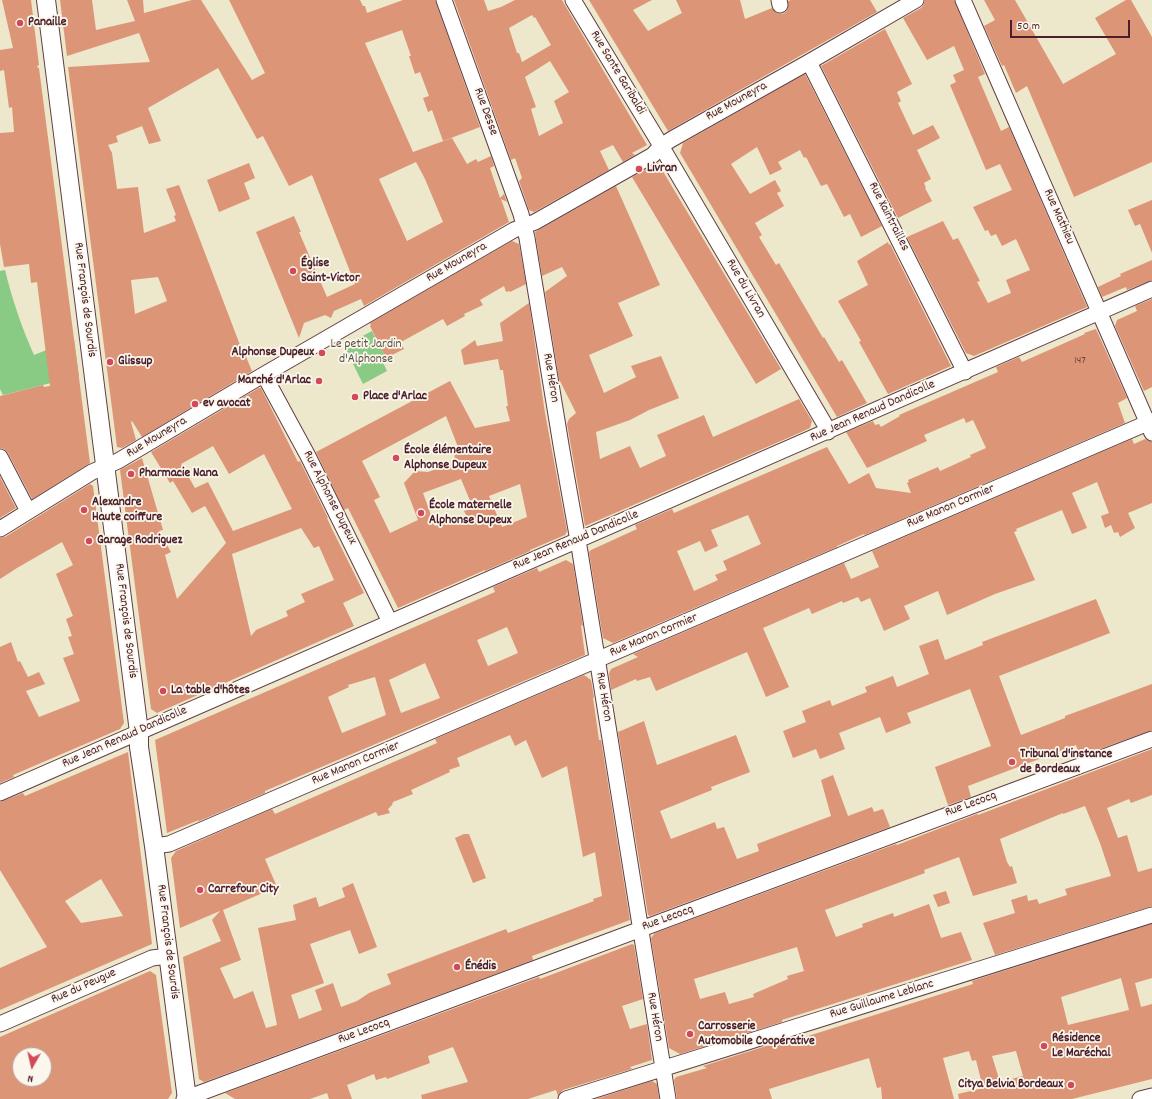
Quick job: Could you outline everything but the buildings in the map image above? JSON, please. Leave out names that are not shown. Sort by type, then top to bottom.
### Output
[{"type":"street","name":"Rue François de Sourdis","points":[[46,0],[139,732],[139,747],[154,846],[186,1099]]},
{"type":"street","name":"Rue Desse","points":[[444,0],[524,225]]},
{"type":"street","name":"Rue Sante Garibaldi","points":[[573,0],[661,146]]},
{"type":"street","name":"Rue Mouneyra","points":[[0,529],[92,472],[118,461],[264,374],[514,230],[535,222],[653,155],[661,146],[672,138],[810,62],[916,0]]},
{"type":"street","name":"Rue Mathieu","points":[[963,0],[1150,426]]},
{"type":"street","name":"Rue Xaintrailles","points":[[810,62],[965,372]]},
{"type":"street","name":"Rue du Livran","points":[[661,146],[828,432]]},
{"type":"street","name":"Rue Héron","points":[[524,225],[578,541],[668,1099]]},
{"type":"street","name":"Rue Jean Renaud Dandicolle","points":[[0,792],[828,432],[1152,289]]},
{"type":"street","name":"Rue Alphonse Dupeux","points":[[264,374],[308,456],[390,622]]},
{"type":"street","name":"Rue Manon Cormier","points":[[154,846],[169,844],[597,660],[1150,426]]},
{"type":"street","points":[[0,457],[28,511]]},
{"type":"street","name":"Rue Lecocq","points":[[186,1099],[1152,739]]},
{"type":"street","name":"Rue Guillaume Leblanc","points":[[566,1099],[1152,915]]},
{"type":"street","name":"Rue du Peugue","points":[[0,1024],[152,958],[168,956]]},
{"type":"street","points":[[1140,1099],[1152,1096]]},
{"type":"green space","points":[[5,270],[25,334],[34,355],[74,339],[79,376],[3,395],[0,389],[0,271]]},
{"type":"green space","name":"Le petit Jardin d'Alphonse","points":[[372,331],[385,356],[381,358],[387,371],[363,384],[344,346]]},
{"type":"place","name":"Panaille","points":[[20,23]]},
{"type":"place","name":"Livran","points":[[639,169]]},
{"type":"place","name":"Église Saint-Victor","points":[[293,271]]},
{"type":"place","name":"Alphonse Dupeux","points":[[322,353]]},
{"type":"place","name":"Glissup","points":[[110,362]]},
{"type":"place","name":"Marché d'Arlac","points":[[319,381]]},
{"type":"place","name":"Place d'Arlac","points":[[355,397]]},
{"type":"place","name":"ev avocat","points":[[195,404]]},
{"type":"place","name":"École élémentaire Alphonse Dupeux","points":[[396,458]]},
{"type":"place","name":"Pharmacie Nana","points":[[131,474]]},
{"type":"place","name":"Alexandre Haute coiffure","points":[[84,510]]},
{"type":"place","name":"École maternelle Alphonse Dupeux","points":[[421,513]]},
{"type":"place","name":"Garage Rodriguez","points":[[89,541]]},
{"type":"place","name":"La table d'hôtes","points":[[163,691]]},
{"type":"place","name":"Tribunal d'instance de Bordeaux","points":[[1012,762]]},
{"type":"place","name":"Carrefour City","points":[[200,890]]},
{"type":"place","name":"Énédis","points":[[457,967]]},
{"type":"place","name":"Carrosserie Automobile Coopérative","points":[[690,1034]]},
{"type":"place","name":"Résidence Le Maréchal","points":[[1044,1046]]},
{"type":"place","name":"Citya Belvia Bordeaux","points":[[1071,1085]]}]
